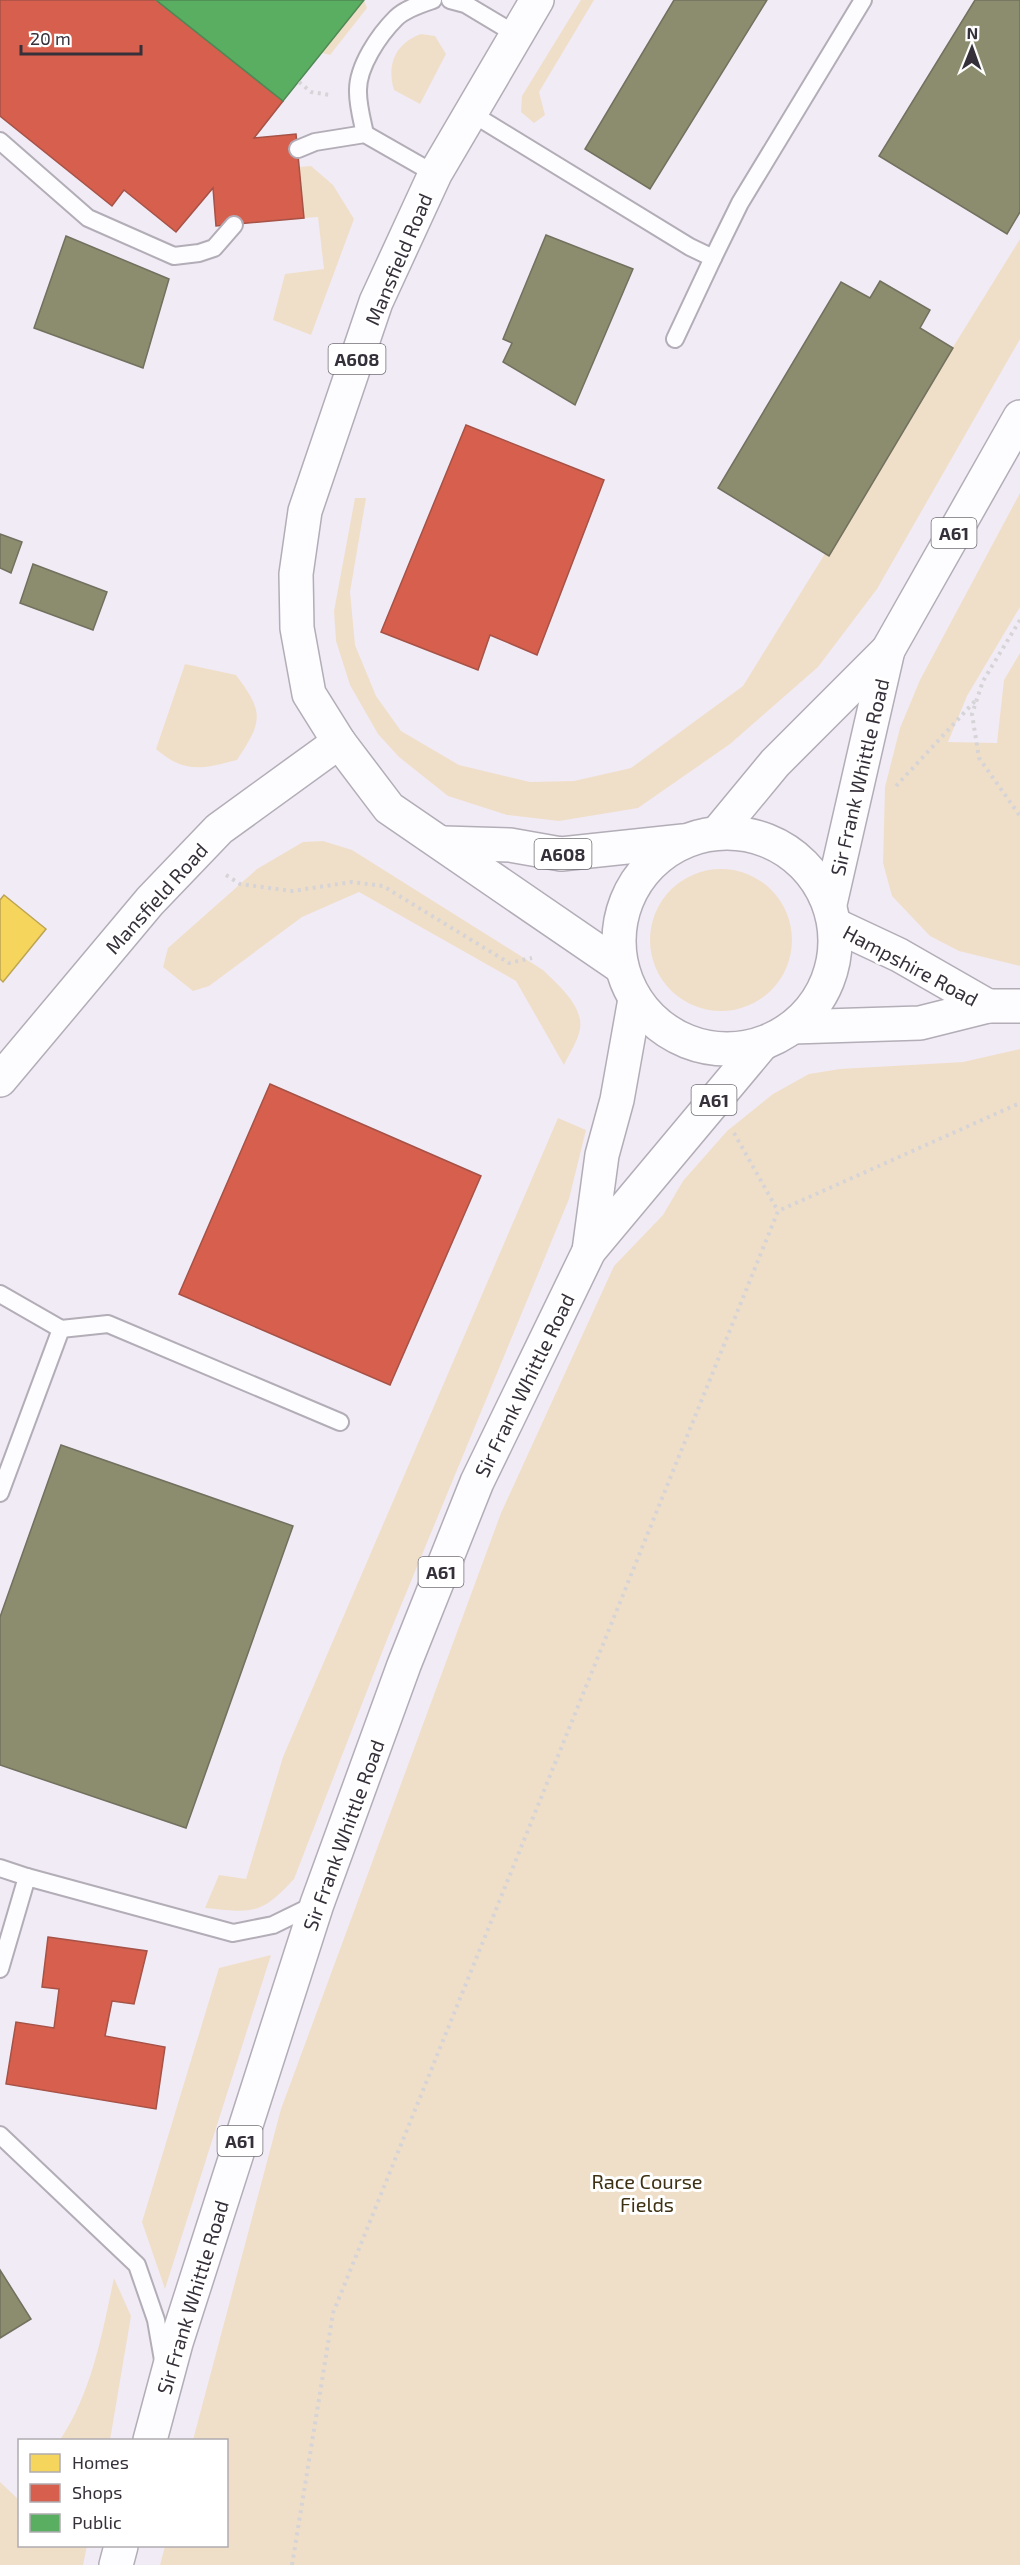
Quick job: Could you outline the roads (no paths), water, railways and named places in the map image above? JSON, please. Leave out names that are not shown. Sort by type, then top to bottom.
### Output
[{"type":"main road","name":"Mansfield Road","points":[[537,0],[435,174],[376,302],[305,510],[296,574],[297,628],[309,694],[339,742],[390,808],[621,967]]},
{"type":"main road","name":"Sir Frank Whittle Road","points":[[718,832],[775,763],[888,650],[1020,417]]},
{"type":"main road","name":"Sir Frank Whittle Road","points":[[793,1027],[814,1007],[828,982],[835,954],[832,914],[888,650]]},
{"type":"main road","name":"Mansfield Road","points":[[0,1080],[150,901],[219,829],[339,742]]},
{"type":"main road","points":[[793,1027],[762,1044],[726,1050],[691,1043],[659,1026],[635,999],[621,967],[618,937],[623,907],[636,880],[650,865],[682,841],[718,832],[753,835],[786,849],[812,873],[832,914]]},
{"type":"main road","name":"A608","points":[[444,843],[510,844],[561,854],[682,841]]},
{"type":"main road","name":"Hampshire Road","points":[[832,914],[988,1006]]},
{"type":"main road","name":"Sir Frank Whittle Road","points":[[589,1251],[602,1155],[616,1100],[635,999]]},
{"type":"main road","name":"Hampshire Road","points":[[793,1027],[920,1023],[988,1006],[1020,1006]]},
{"type":"main road","name":"Sir Frank Whittle Road","points":[[150,2439],[213,2224],[317,1904],[404,1665],[477,1482],[589,1251],[762,1044]]},
{"type":"main road","points":[[116,2565],[121,2547]]},
{"type":"lane","points":[[450,0],[465,4],[517,35]]},
{"type":"lane","points":[[675,339],[740,203],[863,0]]},
{"type":"lane","points":[[365,134],[357,91],[363,67],[379,38],[397,17],[423,1]]},
{"type":"lane","points":[[471,112],[690,247],[713,258]]},
{"type":"lane","points":[[298,149],[315,142],[365,134],[435,174]]},
{"type":"lane","points":[[0,141],[88,218],[174,256],[199,253],[214,248],[234,225]]},
{"type":"lane","points":[[0,1294],[61,1329],[108,1324],[340,1422]]},
{"type":"lane","points":[[0,1492],[61,1329]]},
{"type":"lane","points":[[0,1868],[233,1933],[273,1925],[317,1904]]},
{"type":"lane","points":[[0,1969],[27,1877]]},
{"type":"lane","points":[[0,2135],[137,2265],[156,2320],[167,2379]]},
{"type":"park label","name":"Race Course Fields","points":[[647,2192]]}]
